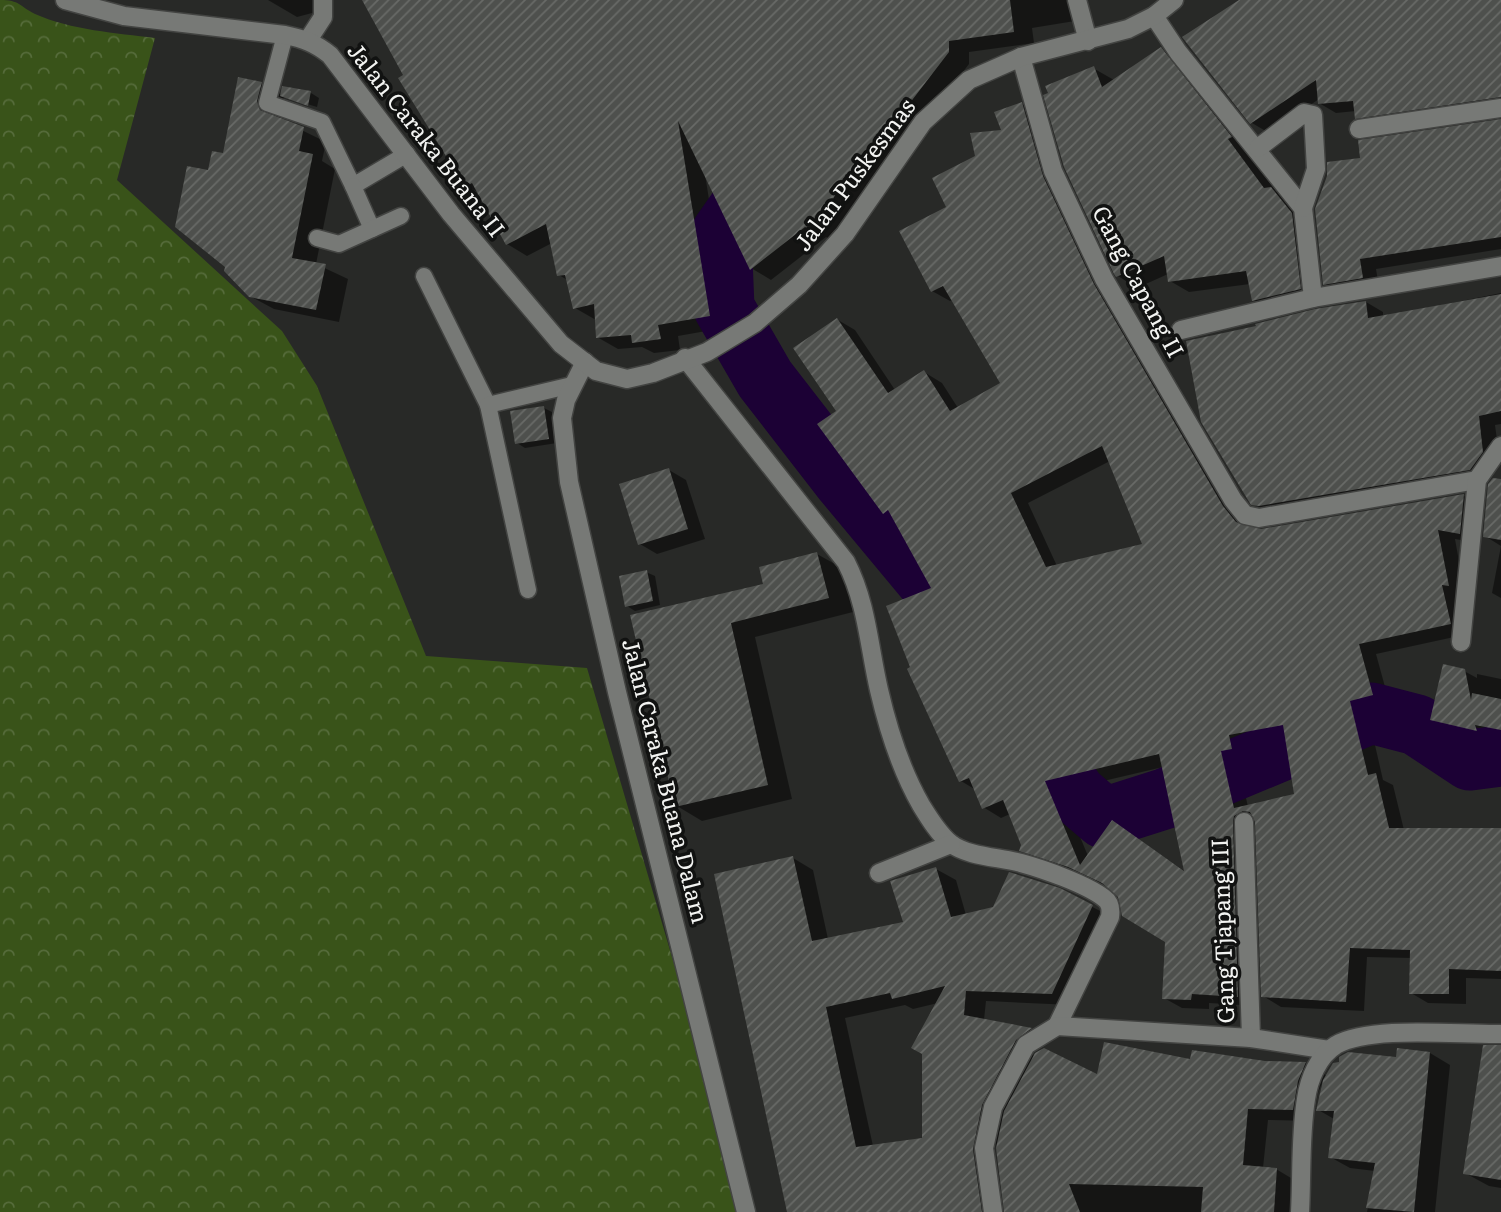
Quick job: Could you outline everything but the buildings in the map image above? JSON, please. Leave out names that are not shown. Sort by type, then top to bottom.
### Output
[{"type":"street","name":"Jalan Caraka Buana II","points":[[65,0],[124,16],[285,35],[308,40],[330,55],[450,214],[561,344],[585,362]]},
{"type":"street","points":[[1077,0],[1088,41]]},
{"type":"street","name":"Jalan Puskesmas","points":[[585,362],[596,371],[627,379],[653,373],[685,358],[707,352],[755,323],[807,278],[831,252],[905,147],[939,104],[970,80],[1021,57],[1088,41],[1154,16],[1174,0]]},
{"type":"street","points":[[308,40],[323,17],[327,2]]},
{"type":"street","points":[[1154,16],[1178,52],[1258,148],[1303,208]]},
{"type":"street","name":"Gang Capang II","points":[[1021,57],[1053,171],[1104,279],[1233,500],[1245,515],[1258,518],[1477,480]]},
{"type":"street","points":[[1359,129],[1501,108]]},
{"type":"street","points":[[1258,148],[1304,113],[1313,115],[1316,169],[1303,208],[1313,298]]},
{"type":"street","points":[[1181,330],[1313,298],[1501,266]]},
{"type":"street","points":[[685,358],[846,562],[858,585],[879,693],[902,763],[923,808],[951,844]]},
{"type":"street","name":"Jalan Caraka Buana Dalam","points":[[585,362],[572,385],[562,418],[569,482],[617,692],[746,1212]]},
{"type":"street","points":[[1461,642],[1477,480],[1501,446]]},
{"type":"street","name":"Gang Tjapang III","points":[[1244,822],[1251,1038]]},
{"type":"street","points":[[879,873],[951,844],[1023,863],[1105,899],[1111,907],[1110,917],[1057,1026],[1026,1045],[993,1107],[984,1136],[986,1172],[993,1212]]},
{"type":"street","points":[[1057,1026],[1251,1038],[1329,1050]]},
{"type":"street","points":[[1300,1212],[1306,1099],[1317,1064],[1329,1050],[1350,1040],[1393,1033],[1501,1034]]},
{"type":"lane","points":[[285,35],[267,103],[322,122],[372,229]]},
{"type":"lane","points":[[353,186],[407,154]]},
{"type":"lane","points":[[317,238],[339,244],[401,216]]},
{"type":"lane","points":[[424,276],[488,405],[528,590]]},
{"type":"lane","points":[[488,405],[572,385]]},
{"type":"green space","points":[[0,0],[16,2],[35,14],[63,24],[155,38],[117,180],[282,331],[317,386],[426,656],[587,668],[747,1212],[0,1212]]},
{"type":"waterway","points":[[786,165],[742,204],[721,234],[724,308],[765,379],[844,481],[933,588],[1076,794],[1104,818],[1167,798],[1371,713],[1417,725],[1470,760],[1501,756]]}]
